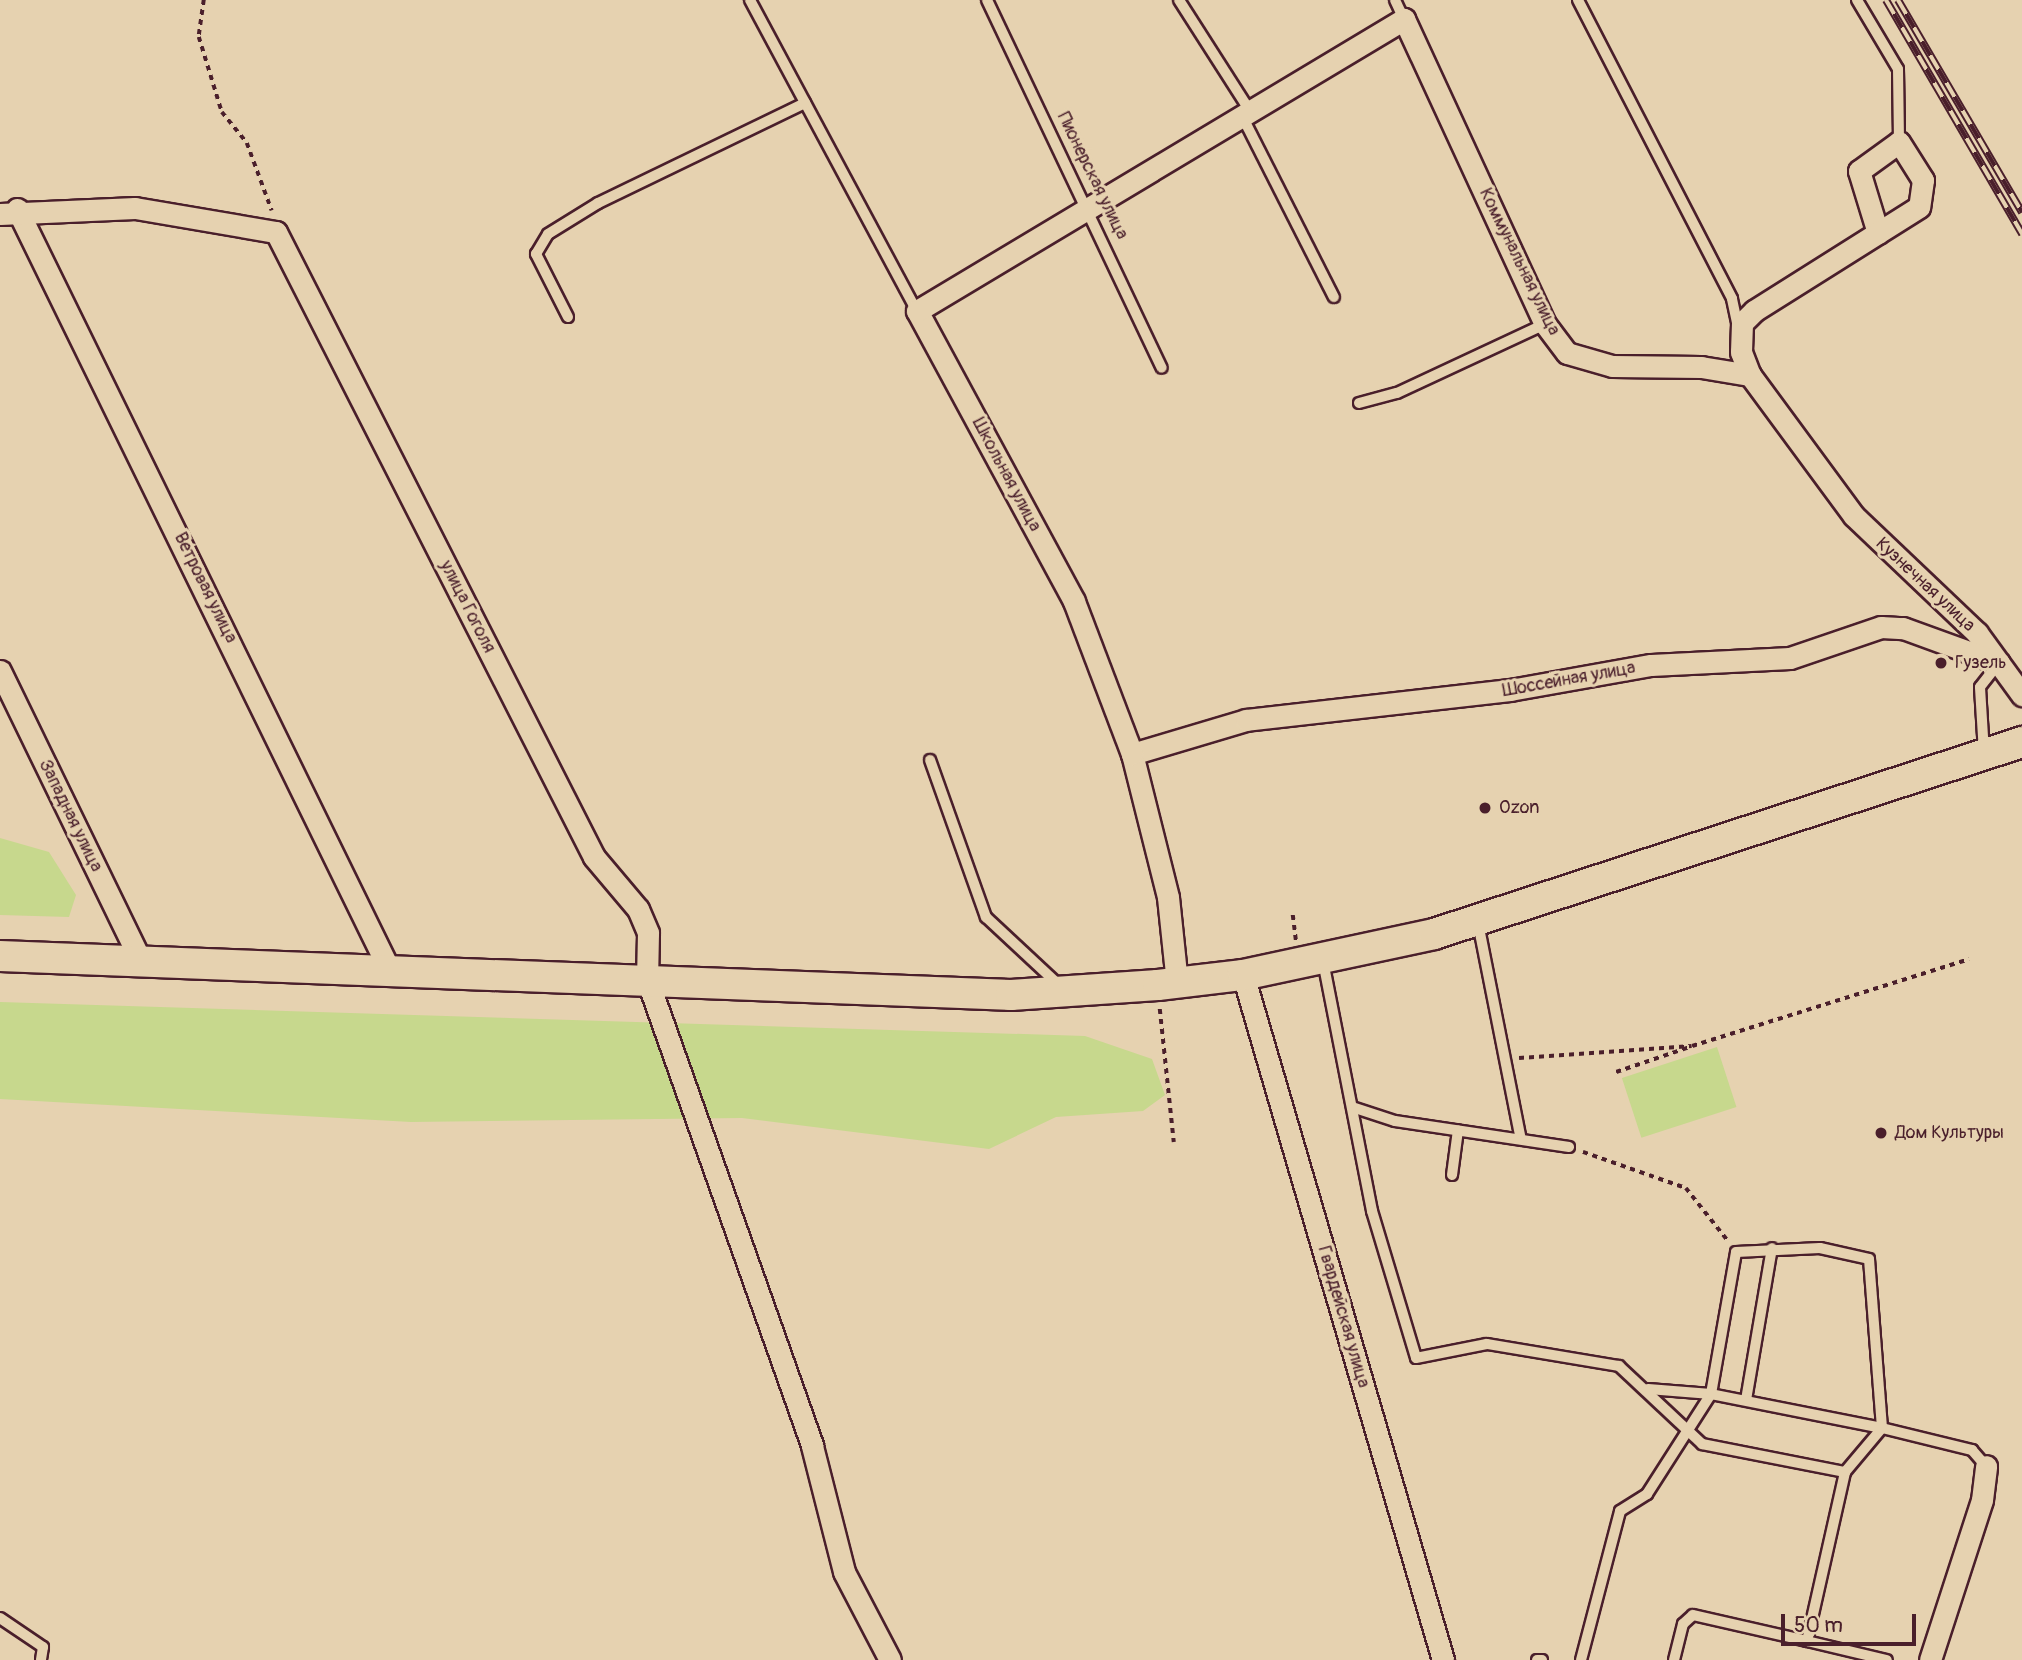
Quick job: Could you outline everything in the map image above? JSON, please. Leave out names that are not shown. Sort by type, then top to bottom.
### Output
[{"type":"main road","points":[[0,956],[1068,994],[1168,984],[1243,975],[1323,960],[1478,920],[2022,742]]},
{"type":"street","points":[[917,310],[1246,114],[1399,9]]},
{"type":"street","name":"Коммунальная улица","points":[[1399,9],[1545,324],[1579,361],[1750,375]]},
{"type":"street","points":[[1750,375],[1740,334],[1754,312],[1878,233],[1923,200],[1923,180],[1899,142],[1859,171],[1878,233]]},
{"type":"street","points":[[9,212],[135,208],[276,232]]},
{"type":"street","name":"Ветровая улица","points":[[9,212],[388,970]]},
{"type":"street","name":"улица Гоголя","points":[[276,232],[594,858],[638,909],[648,933],[647,979]]},
{"type":"street","name":"Школьная улица","points":[[917,310],[1074,601],[1132,754],[1168,897],[1168,984]]},
{"type":"street","name":"Кузнечная улица","points":[[1750,375],[1854,516],[1977,633],[2022,695]]},
{"type":"street","name":"Шоссейная улица","points":[[1132,754],[1246,720],[1510,690],[1651,665],[1790,658],[1881,627],[1903,628],[1999,663]]},
{"type":"street","name":"Западная улица","points":[[0,671],[141,961]]},
{"type":"street","name":"Гвардейская улица","points":[[1243,975],[1443,1660]]},
{"type":"street","points":[[647,979],[811,1446],[844,1572],[890,1660]]},
{"type":"street","points":[[1930,1660],[1982,1500],[1986,1466]]},
{"type":"lane","name":"Школьная улица","points":[[750,0],[917,310]]},
{"type":"lane","name":"Пионерская улица","points":[[988,0],[1162,368]]},
{"type":"lane","points":[[1179,0],[1246,114],[1334,297]]},
{"type":"lane","points":[[1578,0],[1732,299],[1740,334]]},
{"type":"lane","points":[[1857,0],[1898,69],[1899,142]]},
{"type":"lane","points":[[568,317],[536,254],[548,234],[598,203],[805,103]]},
{"type":"lane","points":[[1359,403],[1397,393],[1545,324]]},
{"type":"lane","points":[[1984,755],[1980,687],[1999,663]]},
{"type":"lane","points":[[930,761],[986,917],[1068,994]]},
{"type":"lane","points":[[1478,920],[1520,1136]]},
{"type":"lane","points":[[1323,960],[1372,1211],[1416,1358],[1486,1344],[1619,1366],[1648,1389],[1702,1444],[1845,1472]]},
{"type":"lane","points":[[1352,1107],[1458,1129],[1520,1136],[1569,1147]]},
{"type":"lane","points":[[1452,1175],[1458,1129]]},
{"type":"lane","points":[[1746,1400],[1772,1248]]},
{"type":"lane","points":[[1581,1660],[1619,1511],[1647,1494],[1684,1428],[1711,1394],[1736,1251],[1820,1248],[1869,1259],[1882,1429],[1845,1472],[1807,1641]]},
{"type":"lane","points":[[1648,1389],[1711,1394],[1882,1429],[1972,1450],[1986,1466]]},
{"type":"lane","points":[[1674,1660],[1683,1623],[1693,1615],[1887,1660]]},
{"type":"lane","points":[[0,1618],[43,1647],[41,1660]]},
{"type":"lane","points":[[1537,1660],[1542,1660]]},
{"type":"path","points":[[204,0],[199,37],[206,62],[222,112],[265,180],[276,232]]},
{"type":"path","points":[[1616,1072],[1969,959]]},
{"type":"path","points":[[1168,984],[1174,1142]]},
{"type":"path","points":[[1507,1059],[1692,1046]]},
{"type":"path","points":[[1569,1147],[1686,1188],[1736,1251]]},
{"type":"green space","points":[[0,838],[49,852],[76,895],[69,917],[0,915]]},
{"type":"green space","points":[[0,1002],[1085,1036],[1152,1059],[1165,1095],[1143,1111],[1056,1117],[989,1149],[742,1118],[411,1122],[0,1099]]},
{"type":"green space","points":[[1717,1047],[1736,1107],[1641,1138],[1622,1078]]},
{"type":"railway","points":[[1886,0],[2022,234]]},
{"type":"railway","points":[[1898,0],[2022,212]]},
{"type":"place","name":"Гузель","points":[[1941,663]]},
{"type":"place","name":"Ozon","points":[[1485,808]]},
{"type":"place","name":"Дом Культуры","points":[[1881,1133]]}]
